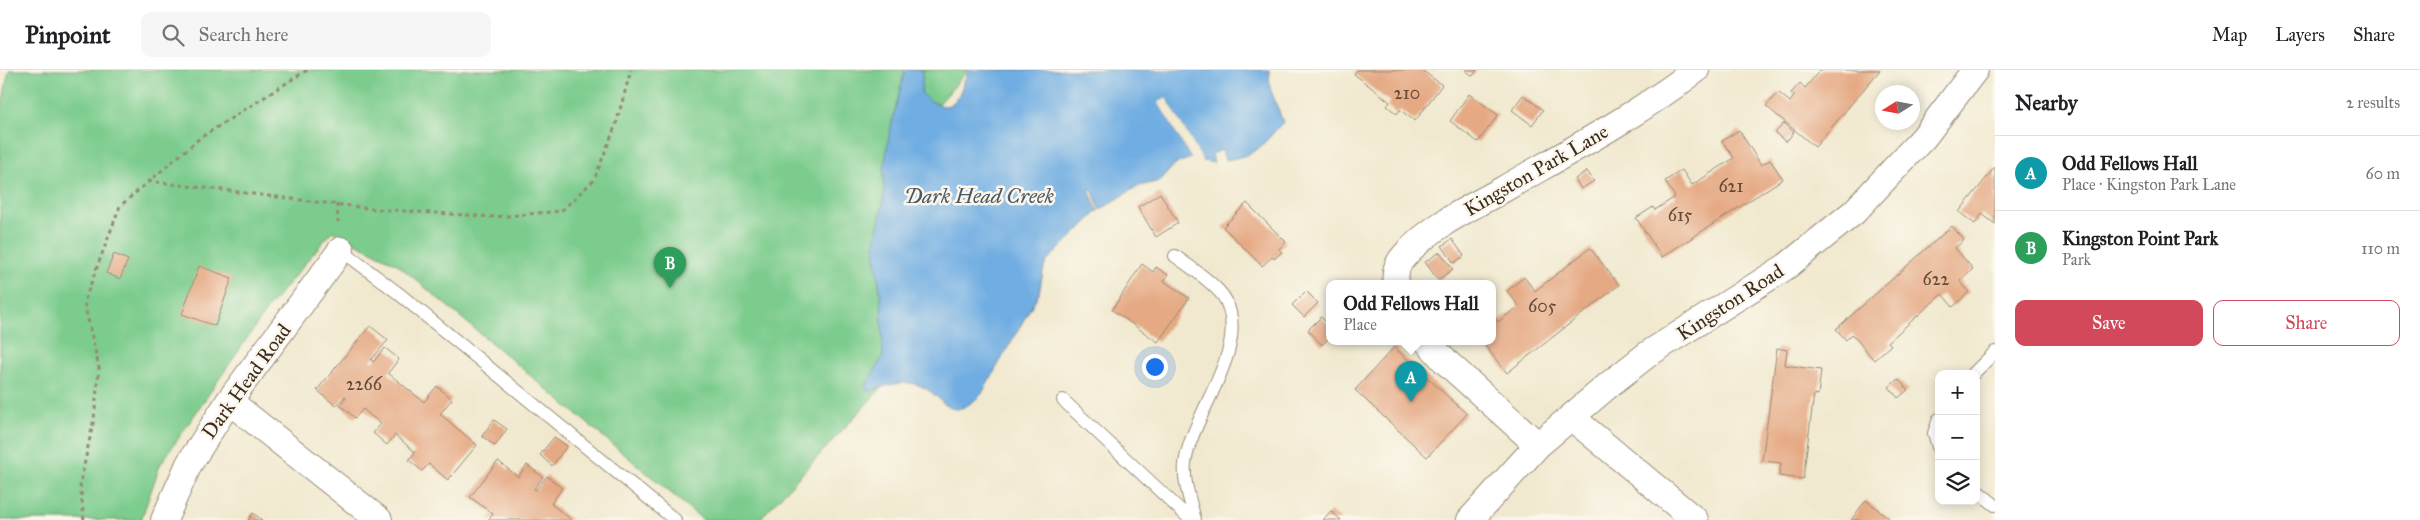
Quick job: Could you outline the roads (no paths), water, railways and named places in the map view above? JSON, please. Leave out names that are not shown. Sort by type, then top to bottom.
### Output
[{"type":"street","name":"Kingston Park Lane","points":[[1396,280],[1396,267],[1404,256],[1452,218],[1619,123],[1668,92],[1696,70]]},
{"type":"street","name":"Kingston Road","points":[[1470,520],[1538,445],[1648,354],[1787,266],[1854,212],[1924,137],[1975,70]]},
{"type":"street","name":"Dark Head Road","points":[[164,520],[189,464],[229,401],[341,250]]},
{"type":"street","points":[[1431,345],[1444,360],[1538,445]]},
{"type":"street","points":[[229,401],[379,520]]},
{"type":"street","points":[[1571,417],[1695,520]]},
{"type":"lane","points":[[341,250],[398,293],[675,520]]},
{"type":"lane","points":[[1175,256],[1226,300],[1230,315],[1231,335],[1226,357],[1189,443],[1185,466],[1193,520]]},
{"type":"lane","points":[[1977,370],[1995,352]]},
{"type":"lane","points":[[1063,400],[1193,520]]},
{"type":"lane","points":[[1980,493],[1995,505]]},
{"type":"water","name":"Dark Head Creek","points":[[905,70],[923,70],[921,92],[932,101],[946,106],[956,100],[969,70],[1269,70],[1270,88],[1283,122],[1264,143],[1252,152],[1225,160],[1222,150],[1212,154],[1214,163],[1203,161],[1166,97],[1158,102],[1191,158],[1175,164],[1160,181],[1136,187],[1100,210],[1092,189],[1089,190],[1098,211],[1048,260],[1044,267],[1039,293],[981,395],[969,404],[960,408],[952,408],[926,388],[915,384],[897,383],[869,392],[865,387],[883,356],[881,301],[875,241],[884,198],[884,170],[889,135]]},
{"type":"place","name":"Kingston Point Park","points":[[670,288]]},
{"type":"place","name":"Odd Fellows Hall","points":[[1411,402]]}]
